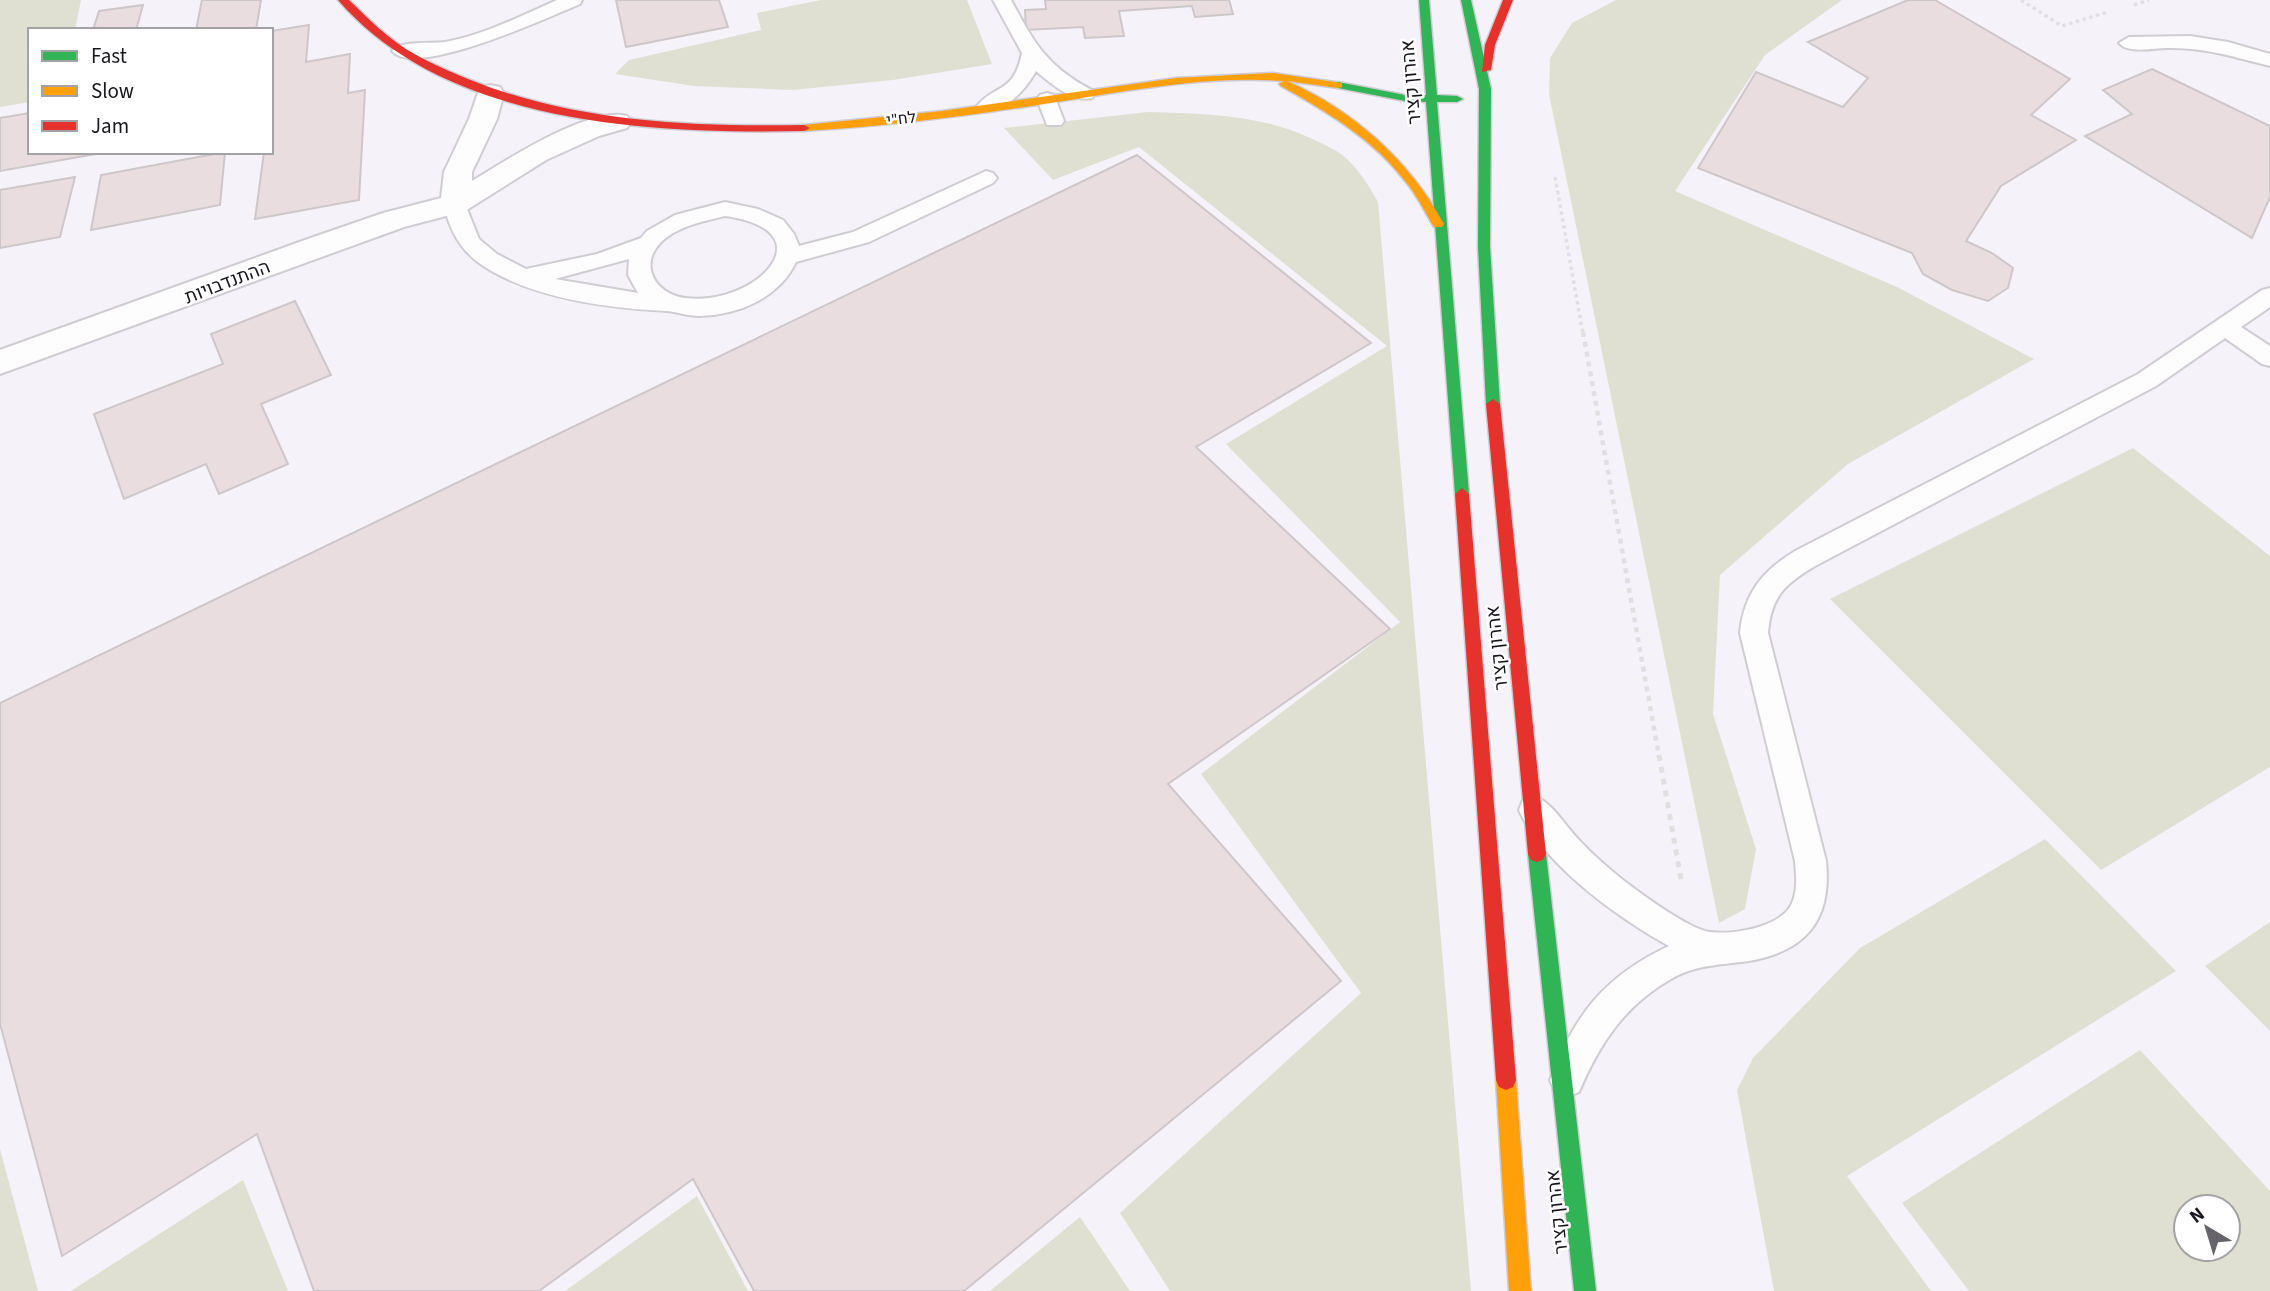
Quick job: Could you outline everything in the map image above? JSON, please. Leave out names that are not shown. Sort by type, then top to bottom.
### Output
[{"type":"street","name":"לח\"י","points":[[343,0],[366,25],[401,51],[490,93],[617,121],[707,131],[769,131],[873,122],[1197,78],[1293,76],[1384,94],[1433,100],[1460,99],[1485,89]]},
{"type":"street","name":"אהרון קציר","points":[[1424,0],[1497,953],[1520,1291]]},
{"type":"street","name":"אהרון קציר","points":[[1466,0],[1477,41],[1485,89],[1484,247],[1489,360],[1532,807],[1586,1291]]},
{"type":"street","points":[[1485,89],[1490,45],[1508,0]]},
{"type":"street","points":[[1266,75],[1348,122],[1393,158],[1421,189],[1432,208],[1444,247]]},
{"type":"street","points":[[455,204],[458,172],[483,119],[490,93]]},
{"type":"street","name":"ההתנדבויות","points":[[0,362],[316,247],[394,220],[455,204],[545,149],[617,121]]},
{"type":"lane","points":[[401,51],[436,50],[475,40],[573,0]]},
{"type":"lane","points":[[1002,0],[1031,53],[1050,75],[1085,94]]},
{"type":"lane","points":[[461,81],[457,74],[457,61],[475,40]]},
{"type":"lane","points":[[2129,43],[2190,42],[2228,48],[2270,60]]},
{"type":"lane","points":[[986,107],[1016,86],[1026,74],[1031,53]]},
{"type":"lane","points":[[1047,99],[1054,121]]},
{"type":"lane","points":[[787,257],[861,237],[986,178]]},
{"type":"lane","points":[[455,204],[460,224],[470,243],[491,262],[512,273],[590,293],[674,305],[697,308],[746,298],[780,272],[787,257],[786,241],[779,228],[765,217],[746,211],[724,209],[679,219],[660,230],[646,244],[638,258],[637,273],[643,286],[656,298],[674,305]]},
{"type":"lane","points":[[512,273],[555,272],[596,265],[646,244]]},
{"type":"lane","points":[[1564,1094],[1571,1068],[1590,1031],[1613,1003],[1632,987],[1667,964],[1708,948],[1754,944],[1774,938],[1793,926],[1805,913],[1813,895],[1814,873],[1754,633],[1754,612],[1764,592],[1776,577],[1798,562],[2147,380],[2270,296]]},
{"type":"lane","points":[[2225,327],[2270,358]]},
{"type":"lane","points":[[1532,807],[1561,843],[1618,896],[1660,925],[1708,948]]},
{"type":"path","points":[[2021,0],[2062,26],[2109,12]]},
{"type":"path","points":[[2130,6],[2150,0]]},
{"type":"path","points":[[1555,177],[1682,886]]},
{"type":"shaded area","points":[[0,0],[81,0],[75,28],[28,28],[28,102],[0,107]]},
{"type":"shaded area","points":[[821,0],[967,0],[992,64],[893,80],[793,90],[694,86],[615,74],[629,60],[761,30],[757,13]]},
{"type":"shaded area","points":[[1616,0],[1842,0],[1765,55],[1675,191],[1897,287],[2034,359],[1848,464],[1720,575],[1713,714],[1756,849],[1745,909],[1719,923],[1549,94],[1550,58],[1572,23]]},
{"type":"shaded area","points":[[1148,112],[1230,117],[1289,129],[1342,155],[1360,173],[1378,202],[1471,1291],[1170,1291],[1120,1213],[1361,993],[1201,774],[1400,622],[1226,444],[1387,346],[1139,147],[1053,180],[1004,128]]},
{"type":"shaded area","points":[[2133,448],[2270,556],[2270,767],[2101,870],[1830,599]]},
{"type":"shaded area","points":[[2045,839],[2176,971],[1847,1176],[1931,1291],[1774,1291],[1737,1090],[1753,1058],[1860,948]]},
{"type":"shaded area","points":[[2270,922],[2270,1031],[2205,966]]},
{"type":"shaded area","points":[[2140,1050],[2270,1191],[2270,1291],[1969,1291],[1902,1203]]},
{"type":"shaded area","points":[[0,1149],[38,1291],[0,1291]]},
{"type":"shaded area","points":[[243,1180],[288,1291],[71,1291]]},
{"type":"shaded area","points":[[697,1196],[748,1291],[565,1291]]},
{"type":"shaded area","points":[[1080,1217],[1130,1291],[990,1291]]},
{"type":"building","points":[[202,0],[261,0],[256,28],[196,28]]},
{"type":"building","points":[[616,0],[719,0],[728,27],[626,47]]},
{"type":"building","points":[[1045,0],[1229,0],[1233,14],[1195,17],[1192,6],[1119,11],[1124,36],[1085,38],[1083,27],[1026,30],[1025,10],[1046,9]]},
{"type":"building","points":[[1908,0],[1935,0],[2070,79],[2031,115],[2076,140],[2001,186],[1966,241],[1992,253],[2013,268],[2008,288],[1988,301],[1952,290],[1923,274],[1912,253],[1698,168],[1756,72],[1843,107],[1868,78],[1808,42]]},
{"type":"building","points":[[143,5],[137,28],[94,28],[99,11]]},
{"type":"building","points":[[309,25],[306,62],[350,54],[348,93],[365,90],[359,200],[255,219],[264,154],[273,154],[273,31]]},
{"type":"building","points":[[2152,69],[2270,126],[2270,197],[2252,238],[2085,136],[2132,114],[2103,90]]},
{"type":"building","points":[[28,113],[28,154],[96,154],[0,171],[0,118]]},
{"type":"building","points":[[225,154],[220,205],[91,230],[101,175]]},
{"type":"building","points":[[1137,155],[1371,343],[1196,447],[1390,629],[1168,784],[1341,981],[964,1291],[754,1291],[693,1179],[539,1291],[314,1291],[257,1134],[62,1256],[0,1024],[0,703]]},
{"type":"building","points":[[75,177],[60,237],[0,248],[0,190]]},
{"type":"building","points":[[295,301],[331,375],[261,404],[288,464],[219,494],[206,464],[124,499],[94,414],[223,364],[211,334]]},
{"type":"traffic: fast","points":[[1424,0],[1462,494]]},
{"type":"traffic: fast","points":[[1466,0],[1485,89],[1484,247],[1493,404]]},
{"type":"traffic: fast","points":[[1338,85],[1405,98],[1457,99]]},
{"type":"traffic: fast","points":[[1537,854],[1585,1291]]},
{"type":"traffic: slow","points":[[804,128],[942,115],[1208,78],[1273,77],[1338,85]]},
{"type":"traffic: slow","points":[[1285,84],[1332,111],[1374,141],[1409,178],[1425,199],[1438,224]]},
{"type":"traffic: slow","points":[[1506,1080],[1520,1291]]},
{"type":"traffic: jam","points":[[343,0],[385,40],[437,71],[494,94],[557,110],[621,121],[685,127],[804,128]]},
{"type":"traffic: jam","points":[[1486,70],[1490,45],[1508,0]]},
{"type":"traffic: jam","points":[[1493,404],[1537,854]]},
{"type":"traffic: jam","points":[[1462,494],[1506,1080]]}]
